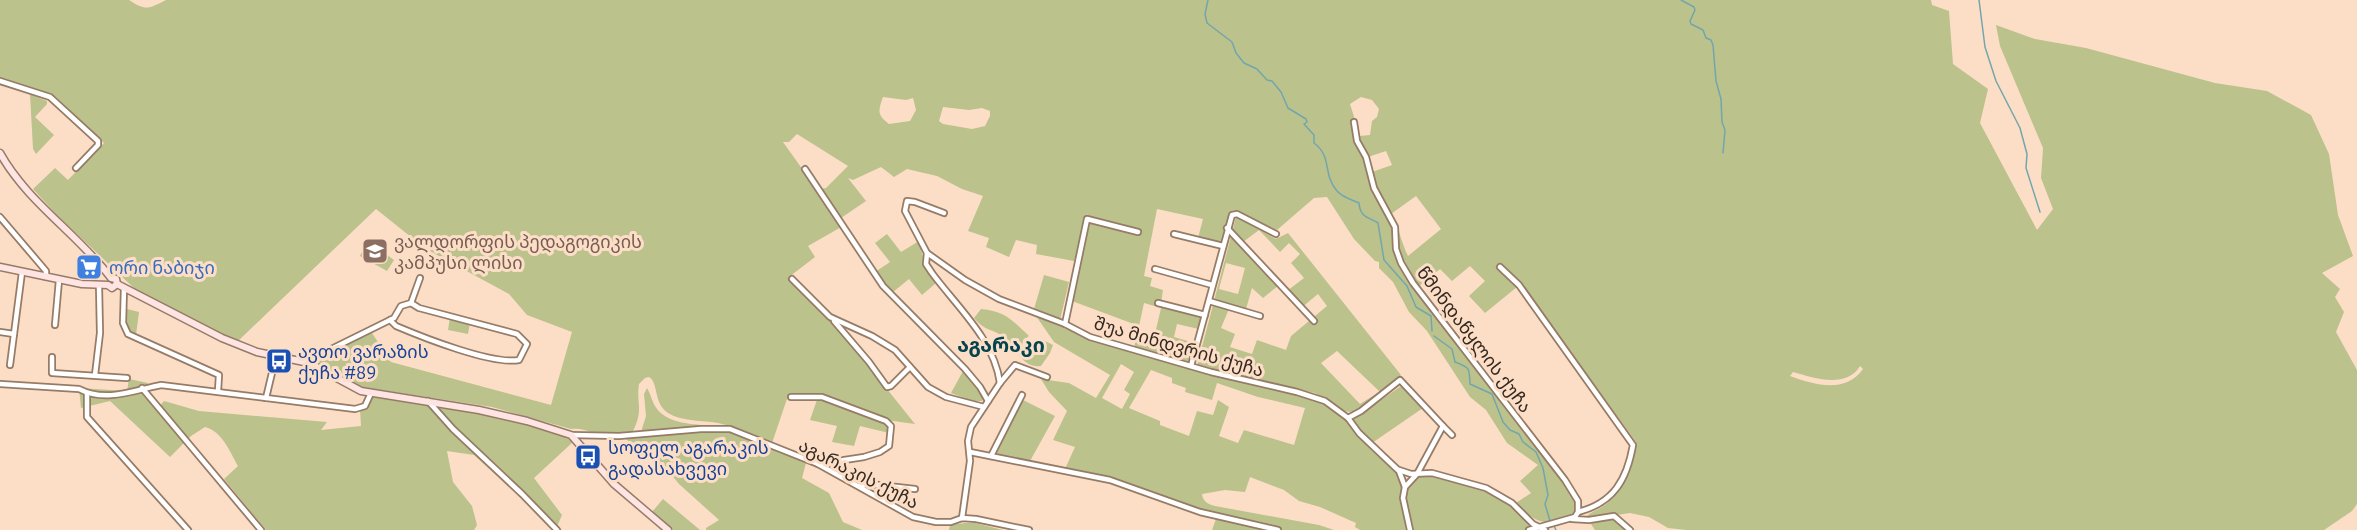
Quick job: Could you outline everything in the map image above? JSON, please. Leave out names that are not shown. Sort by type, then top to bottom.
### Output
[{"type":"street","points":[[0,81],[50,97],[98,141],[98,145],[75,168]]},
{"type":"street","name":"წმინდაწყლის ქუჩა","points":[[1354,122],[1357,141],[1366,157],[1374,188],[1395,227],[1396,249],[1401,263],[1413,284],[1565,480],[1578,501],[1578,512]]},
{"type":"street","points":[[0,153],[25,186],[111,278],[116,279],[117,284],[124,288],[222,338],[243,347],[321,367],[353,388],[512,417],[571,435],[614,484],[668,530]]},
{"type":"street","points":[[805,170],[884,286],[965,369],[980,387],[987,401]]},
{"type":"street","points":[[944,213],[907,201],[905,211],[927,253],[926,264],[980,334],[994,359],[1000,383]]},
{"type":"street","points":[[1191,366],[1227,228],[1234,213],[1276,234]]},
{"type":"street","points":[[0,218],[46,271],[46,277]]},
{"type":"street","points":[[1065,324],[1087,219],[1138,232]]},
{"type":"street","points":[[1227,228],[1314,321]]},
{"type":"street","points":[[1174,234],[1222,246]]},
{"type":"street","name":"შუა მინდვრის ქუჩა","points":[[927,253],[965,280],[999,299],[1065,324],[1090,337],[1123,348],[1325,401],[1348,418],[1359,433],[1397,469],[1405,487],[1403,498],[1410,530]]},
{"type":"street","points":[[0,267],[99,286],[108,285],[113,288],[117,284]]},
{"type":"street","points":[[1500,267],[1519,285],[1633,445],[1626,472],[1613,492],[1593,508],[1578,512],[1570,519]]},
{"type":"street","points":[[95,375],[100,333],[99,286],[105,280],[104,268]]},
{"type":"street","points":[[1155,269],[1212,285]]},
{"type":"street","points":[[10,365],[22,272]]},
{"type":"street","points":[[108,285],[111,278]]},
{"type":"street","points":[[411,303],[420,278]]},
{"type":"street","points":[[792,279],[830,317],[869,362],[887,387],[910,368]]},
{"type":"street","points":[[55,325],[59,280]]},
{"type":"street","points":[[124,288],[123,323],[128,334],[219,375],[218,391]]},
{"type":"street","points":[[1209,301],[1260,316]]},
{"type":"street","points":[[302,361],[394,318],[401,306],[411,303],[419,308],[503,329],[522,336],[527,344],[519,360],[501,359],[459,350],[402,328],[390,320]]},
{"type":"street","points":[[1158,303],[1205,315]]},
{"type":"street","points":[[830,317],[895,350],[928,387],[946,397],[984,407]]},
{"type":"street","points":[[0,332],[14,334]]},
{"type":"street","points":[[266,398],[276,356]]},
{"type":"street","points":[[52,357],[52,373],[127,378]]},
{"type":"street","points":[[962,518],[970,452],[969,433],[987,401],[1015,365],[1047,377]]},
{"type":"street","points":[[1348,418],[1361,411],[1400,380],[1452,435]]},
{"type":"street","points":[[0,384],[120,394],[161,385],[360,409],[365,406],[371,393]]},
{"type":"street","points":[[142,388],[261,530]]},
{"type":"street","points":[[87,393],[87,417],[188,530]]},
{"type":"street","points":[[991,456],[1022,395]]},
{"type":"street","points":[[791,397],[822,397],[886,421],[891,426],[889,446],[880,452],[818,464]]},
{"type":"street","points":[[428,402],[557,530]]},
{"type":"street","points":[[1405,487],[1417,474],[1443,426]]},
{"type":"street","name":"აგარაკის ქუჩა","points":[[571,435],[619,436],[722,428],[818,464],[913,517],[936,522],[951,522],[962,518],[976,519],[1029,530]]},
{"type":"street","points":[[970,452],[1110,480],[1200,512],[1278,530]]},
{"type":"street","points":[[1397,469],[1417,474],[1432,473],[1486,488],[1512,503],[1533,524],[1543,528]]},
{"type":"street","points":[[860,486],[865,484],[915,489]]},
{"type":"street","points":[[1529,530],[1570,519],[1589,520],[1614,516],[1629,530]]},
{"type":"green space","points":[[0,0],[129,0],[147,8],[166,0],[1931,0],[1932,5],[1949,11],[1953,64],[1988,89],[1980,123],[2037,230],[2053,209],[2041,178],[2043,148],[2000,46],[1996,25],[2035,39],[2086,48],[2215,83],[2267,91],[2311,115],[2329,154],[2338,215],[2353,256],[2322,273],[2340,289],[2335,297],[2344,312],[2336,332],[2357,370],[2357,504],[2352,511],[2324,530],[1686,530],[1668,528],[1649,517],[1630,513],[1585,518],[1605,505],[1618,492],[1633,460],[1636,442],[1518,280],[1514,283],[1517,287],[1485,313],[1469,296],[1485,281],[1470,266],[1452,281],[1440,269],[1418,287],[1412,286],[1574,496],[1579,514],[1551,522],[1539,521],[1516,503],[1531,493],[1520,481],[1538,465],[1507,443],[1486,410],[1470,397],[1427,331],[1409,312],[1393,282],[1379,268],[1379,262],[1375,261],[1354,239],[1327,197],[1314,198],[1277,230],[1233,210],[1224,245],[1198,238],[1203,219],[1157,209],[1144,276],[1152,278],[1150,286],[1163,290],[1161,303],[1207,315],[1203,330],[1177,324],[1174,337],[1198,344],[1192,364],[1134,348],[1138,330],[1155,334],[1161,308],[1144,303],[1139,326],[1072,301],[1088,213],[1074,261],[1036,254],[1037,245],[1016,240],[1009,257],[986,247],[989,238],[968,231],[983,196],[962,189],[937,176],[907,169],[894,177],[881,167],[853,180],[848,178],[866,201],[841,218],[821,189],[826,188],[848,166],[797,134],[789,142],[783,142],[843,226],[808,246],[815,257],[789,277],[830,318],[915,424],[886,420],[889,433],[860,426],[854,446],[832,442],[837,426],[810,420],[819,394],[789,393],[772,443],[725,425],[686,419],[668,413],[660,404],[654,384],[649,377],[639,384],[639,412],[633,431],[601,433],[571,429],[492,407],[361,387],[352,384],[329,368],[312,362],[312,360],[372,333],[391,362],[551,405],[572,332],[527,315],[509,294],[426,249],[376,209],[238,341],[209,329],[135,289],[33,189],[55,168],[68,180],[104,143],[56,97],[0,78]],"holes":[[[883,97],[906,100],[913,98],[916,110],[910,121],[889,124],[882,118],[880,109]],[[1361,97],[1372,100],[1379,109],[1377,117],[1372,121],[1370,135],[1360,136],[1350,104]],[[943,107],[969,110],[982,108],[990,111],[985,126],[972,129],[943,124],[939,121]],[[1386,151],[1392,165],[1372,172],[1368,157]],[[1416,196],[1441,229],[1408,256],[1391,214]],[[1860,366],[1863,369],[1856,377],[1839,385],[1819,384],[1790,376],[1793,372],[1829,380],[1847,377]]]},
{"type":"green space","points":[[30,94],[47,101],[35,117],[54,135],[36,154],[33,149]]},
{"type":"green space","points":[[1236,217],[1276,239],[1288,233],[1401,375],[1358,411],[1349,412],[1341,410],[1315,393],[1197,366]],"holes":[[[1259,230],[1280,252],[1289,243],[1300,254],[1291,263],[1304,278],[1287,291],[1301,308],[1318,294],[1327,306],[1291,336],[1286,350],[1257,340],[1252,354],[1230,347],[1235,334],[1221,328],[1231,304],[1246,309],[1252,288],[1263,298],[1279,285],[1239,245]],[[1226,263],[1245,268],[1238,294],[1219,289]],[[1337,351],[1379,392],[1360,404],[1321,363]]]},
{"type":"green space","points":[[887,234],[901,252],[919,241],[925,265],[936,283],[922,295],[909,279],[893,292],[875,272],[890,262],[875,243]]},
{"type":"green space","points":[[366,244],[370,247],[372,244],[394,260],[387,271],[360,256]]},
{"type":"green space","points":[[1044,275],[1069,282],[1060,320],[1034,309]]},
{"type":"green space","points":[[127,309],[139,312],[136,335],[127,329]]},
{"type":"green space","points":[[981,309],[1002,314],[1029,336],[1023,340],[1022,346],[1026,355],[1045,341],[1053,345],[1041,366],[1028,364],[1007,340],[978,322],[974,318]]},
{"type":"green space","points":[[1036,316],[1090,339],[1192,369],[1295,394],[1323,404],[1344,419],[1370,449],[1395,471],[1402,482],[1401,498],[1406,530],[1360,530],[1355,527],[1356,523],[1320,507],[1299,501],[1284,490],[1250,477],[1245,492],[1225,490],[1202,494],[1203,499],[1215,506],[1319,525],[1334,530],[1283,530],[1202,511],[1114,479],[1065,469],[1075,447],[1053,440],[1067,411],[1049,392],[1041,379],[1069,383],[1096,398],[1110,375],[1054,342]],"holes":[[[1121,364],[1134,372],[1124,390],[1130,394],[1122,409],[1102,398]],[[1151,370],[1172,378],[1172,383],[1186,388],[1185,392],[1212,400],[1217,383],[1258,397],[1305,408],[1294,445],[1244,430],[1238,443],[1219,436],[1229,407],[1218,400],[1213,415],[1197,411],[1189,436],[1160,425],[1160,421],[1129,408]]]},
{"type":"green space","points":[[450,318],[470,322],[468,334],[448,330]]},
{"type":"green space","points":[[963,371],[977,385],[984,398],[982,401],[972,401],[951,393]]},
{"type":"green space","points":[[129,379],[148,383],[145,395],[159,407],[164,401],[199,411],[327,422],[321,430],[361,426],[360,409],[371,393],[424,400],[549,427],[573,442],[534,478],[562,515],[556,529],[523,494],[516,493],[474,455],[447,451],[453,482],[472,506],[477,525],[474,530],[266,530],[224,479],[238,466],[225,443],[211,429],[205,427],[191,436],[170,457],[110,401],[81,408],[79,388],[127,391]]},
{"type":"green space","points":[[1401,386],[1423,408],[1372,443],[1354,423],[1354,419]]},
{"type":"green space","points":[[647,388],[655,407],[668,418],[711,426],[641,432],[646,416],[644,394]]},
{"type":"green space","points":[[1021,399],[1055,416],[1030,461],[997,454],[997,447]]},
{"type":"green space","points":[[729,431],[806,463],[802,478],[829,493],[843,522],[862,530],[706,530],[719,520],[679,484],[661,462],[644,457],[625,438]]},
{"type":"green space","points":[[1425,474],[1455,479],[1498,496],[1521,515],[1530,527],[1525,530],[1412,530],[1405,494],[1414,479]]},
{"type":"green space","points":[[663,499],[700,530],[673,530],[652,512]]},
{"type":"green space","points":[[1613,518],[1628,530],[1595,530],[1591,524],[1593,521]]},
{"type":"green space","points":[[1216,519],[1270,530],[1212,530]]},
{"type":"green space","points":[[975,523],[1003,530],[949,530],[950,525]]},
{"type":"waterway","points":[[1208,0],[1205,14],[1207,23],[1232,42],[1236,53],[1244,63],[1257,69],[1267,80],[1272,81],[1281,92],[1288,108],[1306,119],[1307,122],[1304,124],[1314,135],[1314,143],[1324,154],[1332,185],[1342,195],[1359,203],[1363,214],[1378,223],[1384,260],[1407,286],[1416,307],[1431,316],[1432,331]]},
{"type":"waterway","points":[[1681,0],[1694,7],[1691,24],[1703,30],[1706,38],[1711,40],[1713,45],[1716,81],[1725,130],[1723,153]]},
{"type":"waterway","points":[[1979,0],[1985,47],[1996,81],[2020,128],[2027,154],[2026,168],[2040,212]]},
{"type":"waterway","points":[[1434,336],[1452,349],[1455,362],[1468,369],[1470,384],[1492,394],[1503,422],[1510,430],[1519,434],[1523,442],[1536,452],[1543,468],[1548,495],[1545,504],[1550,521]]},
{"type":"waterway","points":[[1554,526],[1556,530]]},
{"type":"place","name":"ვალდორფის პედაგოგიკის კამპუსი ლისი","points":[[375,251]]},
{"type":"place","name":"ორი ნაბიჯი","points":[[89,267]]},
{"type":"place","name":"ავთო ვარაზის ქუჩა #89","points":[[279,361]]},
{"type":"place","name":"სოფელ აგარაკის გადასახვევი","points":[[588,457]]},
{"type":"district","name":"აგარაკი","points":[[1001,344]]}]
